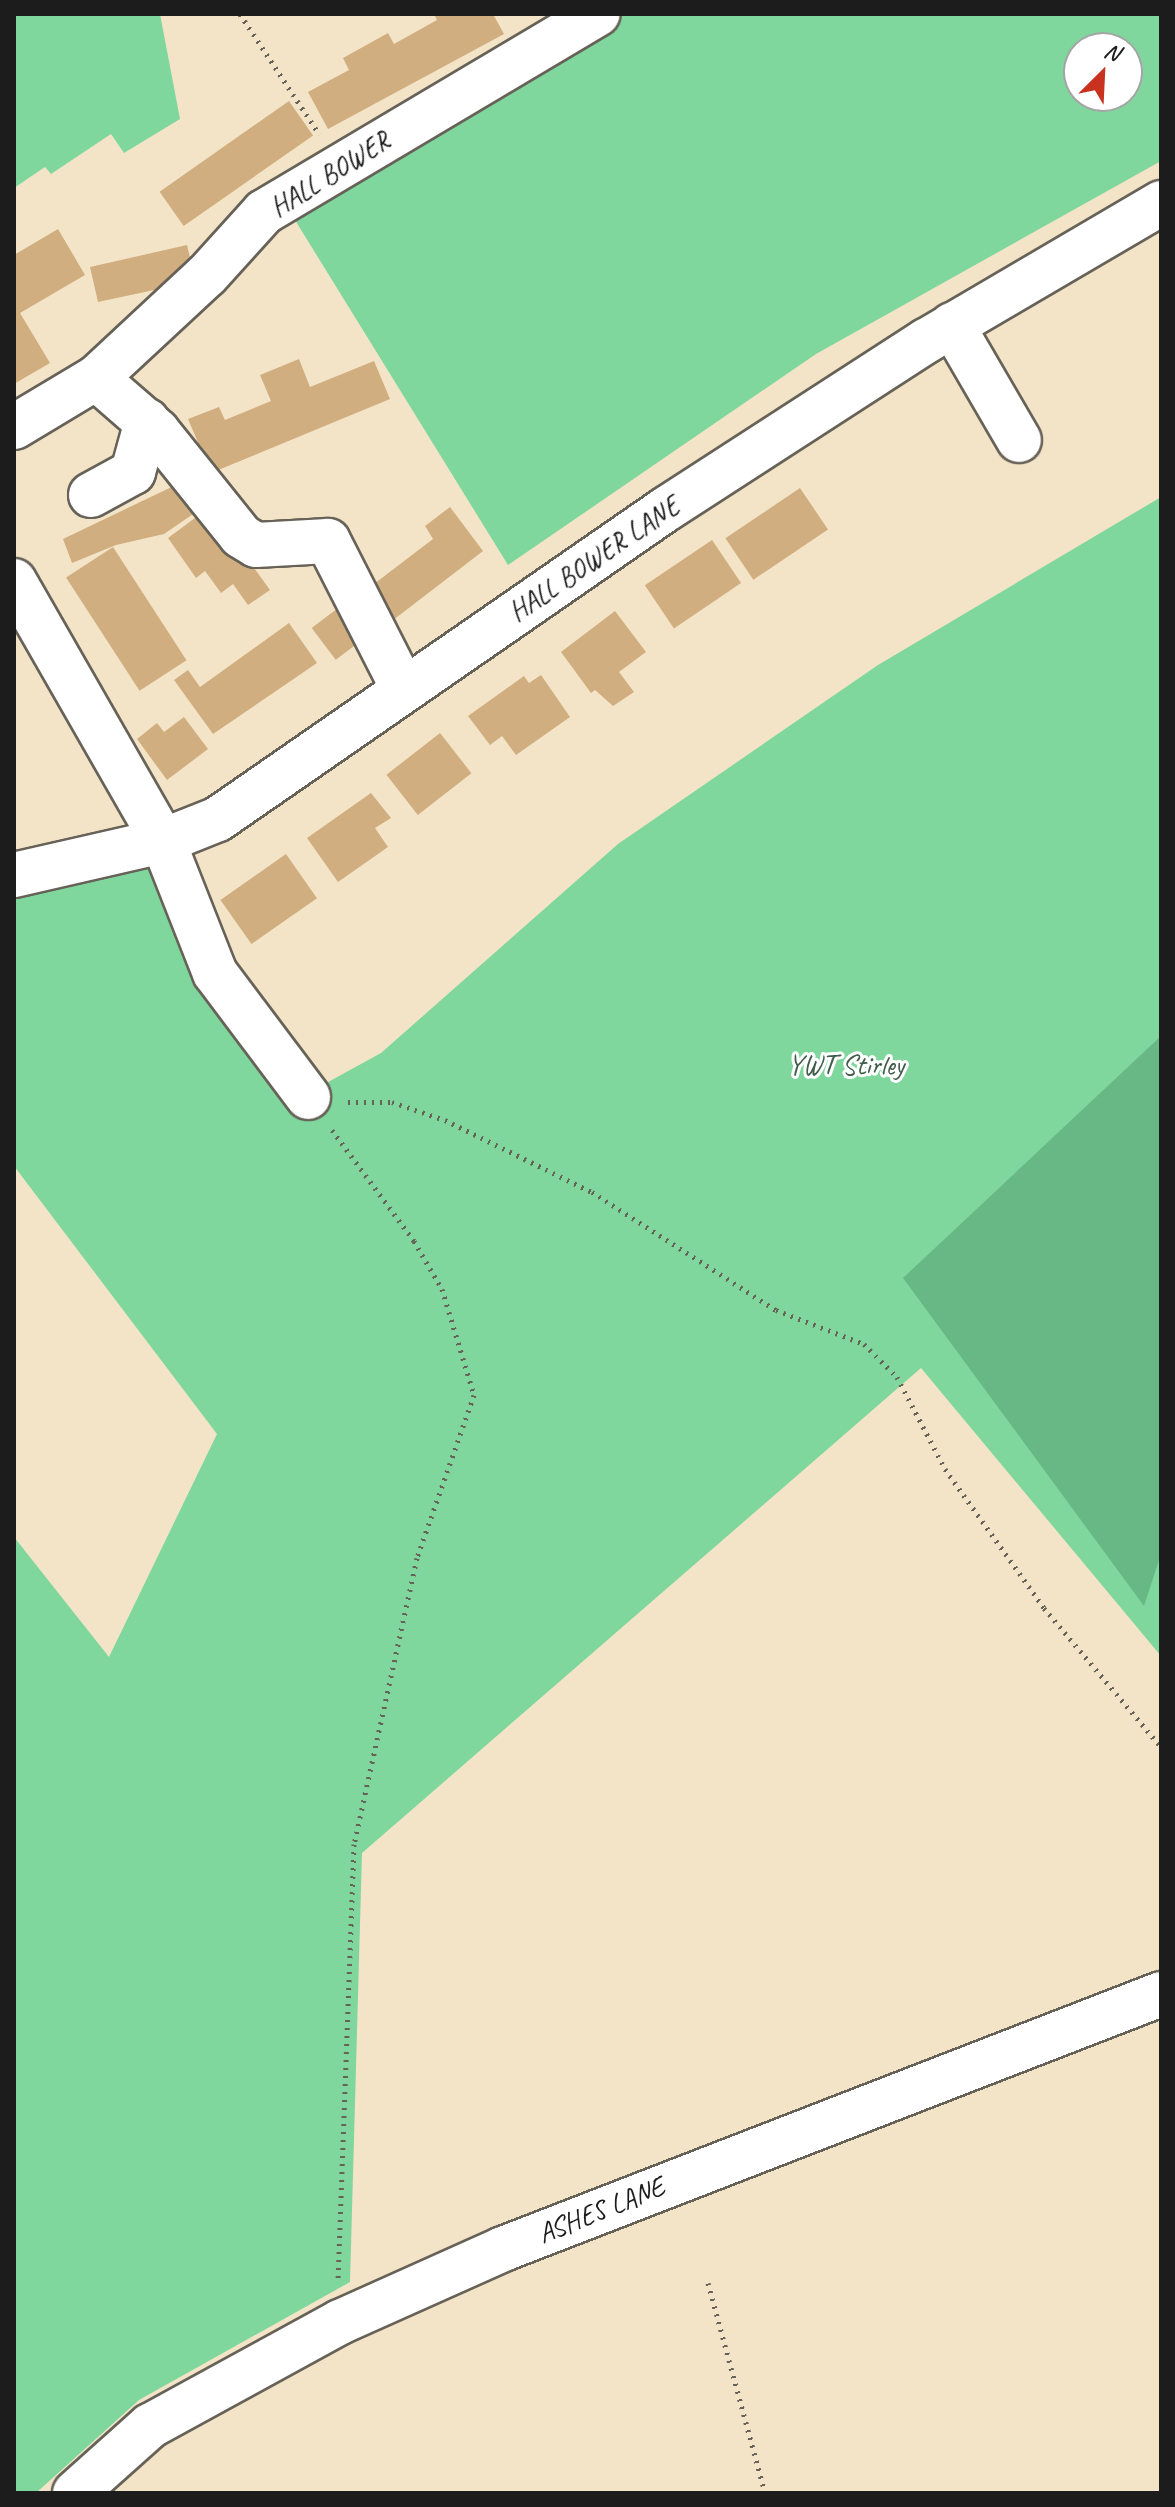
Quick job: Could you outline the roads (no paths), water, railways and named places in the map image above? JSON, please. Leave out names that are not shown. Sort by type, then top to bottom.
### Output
[{"type":"street","name":"HALL BOWER","points":[[14,427],[96,378],[207,275],[264,212],[598,14]]},
{"type":"street","name":"HALL BOWER LANE","points":[[14,875],[163,841],[218,819],[403,688],[666,509],[952,325],[1161,203]]},
{"type":"street","points":[[952,325],[1019,440]]},
{"type":"street","points":[[96,378],[147,421],[241,536],[256,545],[328,541],[403,688]]},
{"type":"street","points":[[91,495],[133,472],[147,421]]},
{"type":"street","points":[[14,581],[163,841],[215,973],[308,1097]]},
{"type":"street","name":"ASHES LANE","points":[[75,2493],[150,2426],[340,2322],[503,2249],[1161,1994]]},
{"type":"park label","name":"YWT Stirley","points":[[846,1065]]}]
